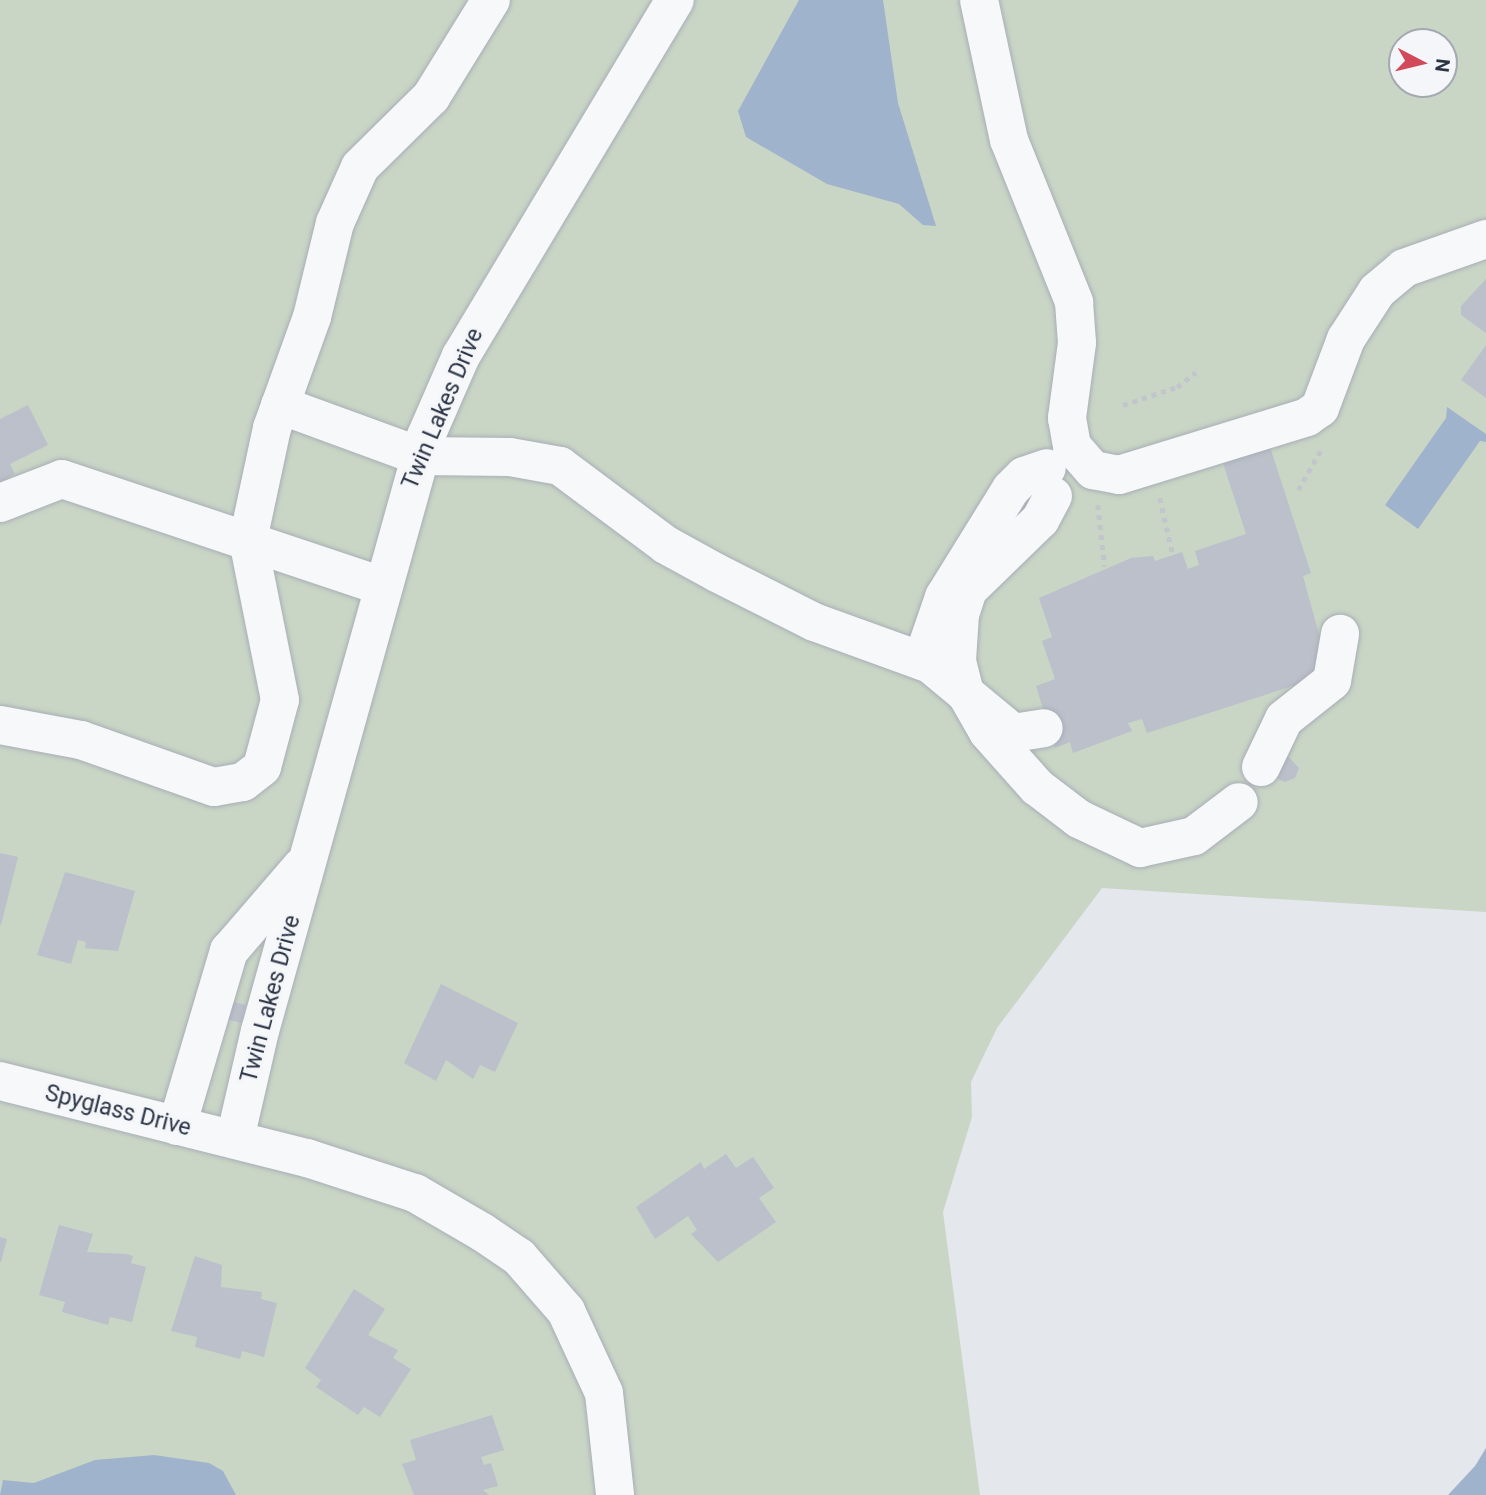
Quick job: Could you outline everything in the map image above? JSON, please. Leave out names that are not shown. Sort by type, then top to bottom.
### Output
[{"type":"street","points":[[0,724],[81,740],[214,788],[256,774],[269,755],[280,700],[248,540],[258,476],[312,317],[335,223],[360,167],[431,97],[491,0]]},
{"type":"street","name":"Twin Lakes Drive","points":[[235,1139],[381,586],[419,456],[461,356],[675,0]]},
{"type":"street","points":[[979,0],[1009,140],[1074,302],[1077,343],[1067,418],[1072,446],[1093,470],[1119,475],[1307,417],[1320,408],[1346,340],[1377,290],[1405,268],[1486,239]]},
{"type":"street","points":[[277,414],[419,456],[510,457],[560,467],[687,556],[814,622],[922,661],[964,690],[1013,733],[1044,728]]},
{"type":"street","points":[[922,661],[944,597],[1011,489],[1024,476],[1050,482],[1040,520],[968,590],[960,614],[956,647],[964,690],[1008,755],[1079,818],[1140,848],[1167,846],[1199,829],[1238,802]]},
{"type":"street","points":[[0,503],[62,479],[381,586]]},
{"type":"street","points":[[1261,767],[1284,719],[1332,681],[1340,634]]},
{"type":"street","name":"Twin Lakes Drive","points":[[177,1126],[229,951],[309,860]]},
{"type":"street","name":"Spyglass Drive","points":[[0,1081],[235,1139],[415,1193],[519,1257],[566,1311],[604,1393],[615,1495]]},
{"type":"path","points":[[1123,405],[1177,387],[1196,372]]},
{"type":"path","points":[[1159,489],[1173,555]]},
{"type":"green space","points":[[0,0],[1486,0],[1486,912],[1102,888],[997,1028],[971,1082],[972,1117],[943,1212],[980,1495],[0,1495]]},
{"type":"water","points":[[799,0],[883,0],[898,103],[936,226],[923,225],[899,204],[827,184],[746,137],[738,111]]},
{"type":"water","points":[[1447,407],[1486,434],[1486,442],[1480,441],[1418,529],[1385,505],[1446,418]]},
{"type":"water","points":[[1486,1448],[1486,1495],[1448,1495],[1475,1466]]},
{"type":"water","points":[[154,1455],[209,1463],[223,1471],[236,1495],[0,1495],[3,1480],[34,1483],[95,1460]]},
{"type":"building","points":[[1486,279],[1486,333],[1461,315],[1461,306]]},
{"type":"building","points":[[1486,345],[1486,398],[1461,380]]},
{"type":"building","points":[[28,405],[48,445],[10,464],[15,474],[0,482],[0,419]]},
{"type":"building","points":[[1270,447],[1311,573],[1303,576],[1330,674],[1147,733],[1142,719],[1128,723],[1132,731],[1073,753],[1070,742],[1055,748],[1036,686],[1055,679],[1042,641],[1052,637],[1039,598],[1131,558],[1153,556],[1155,561],[1182,552],[1188,569],[1199,565],[1195,551],[1246,534],[1223,463]]},
{"type":"building","points":[[1286,754],[1299,768],[1295,778],[1285,782],[1276,778]]},
{"type":"building","points":[[0,853],[18,857],[1,925],[0,925]]},
{"type":"building","points":[[65,872],[135,891],[118,951],[85,948],[86,942],[78,940],[71,964],[37,955]]},
{"type":"building","points":[[441,984],[518,1023],[495,1072],[480,1065],[473,1079],[446,1060],[436,1081],[404,1063]]},
{"type":"building","points":[[227,1000],[246,1005],[241,1023],[222,1018]]},
{"type":"building","points":[[726,1154],[736,1168],[753,1157],[774,1188],[759,1198],[776,1222],[718,1262],[691,1234],[697,1230],[688,1216],[655,1239],[636,1207],[701,1162],[704,1169]]},
{"type":"building","points":[[59,1225],[93,1234],[87,1252],[126,1254],[133,1256],[131,1263],[146,1267],[132,1322],[110,1317],[108,1325],[62,1312],[65,1302],[39,1295]]},
{"type":"building","points":[[0,1237],[7,1239],[1,1262],[0,1262]]},
{"type":"building","points":[[195,1256],[222,1265],[221,1287],[262,1292],[261,1299],[277,1303],[264,1357],[242,1351],[240,1359],[195,1347],[197,1337],[171,1331]]},
{"type":"building","points":[[354,1289],[385,1309],[368,1335],[398,1350],[393,1358],[411,1369],[380,1417],[364,1407],[358,1415],[316,1387],[321,1380],[305,1368]]},
{"type":"building","points":[[492,1415],[504,1450],[481,1457],[484,1465],[491,1463],[498,1486],[483,1490],[489,1495],[414,1495],[402,1464],[416,1460],[410,1440]]}]
